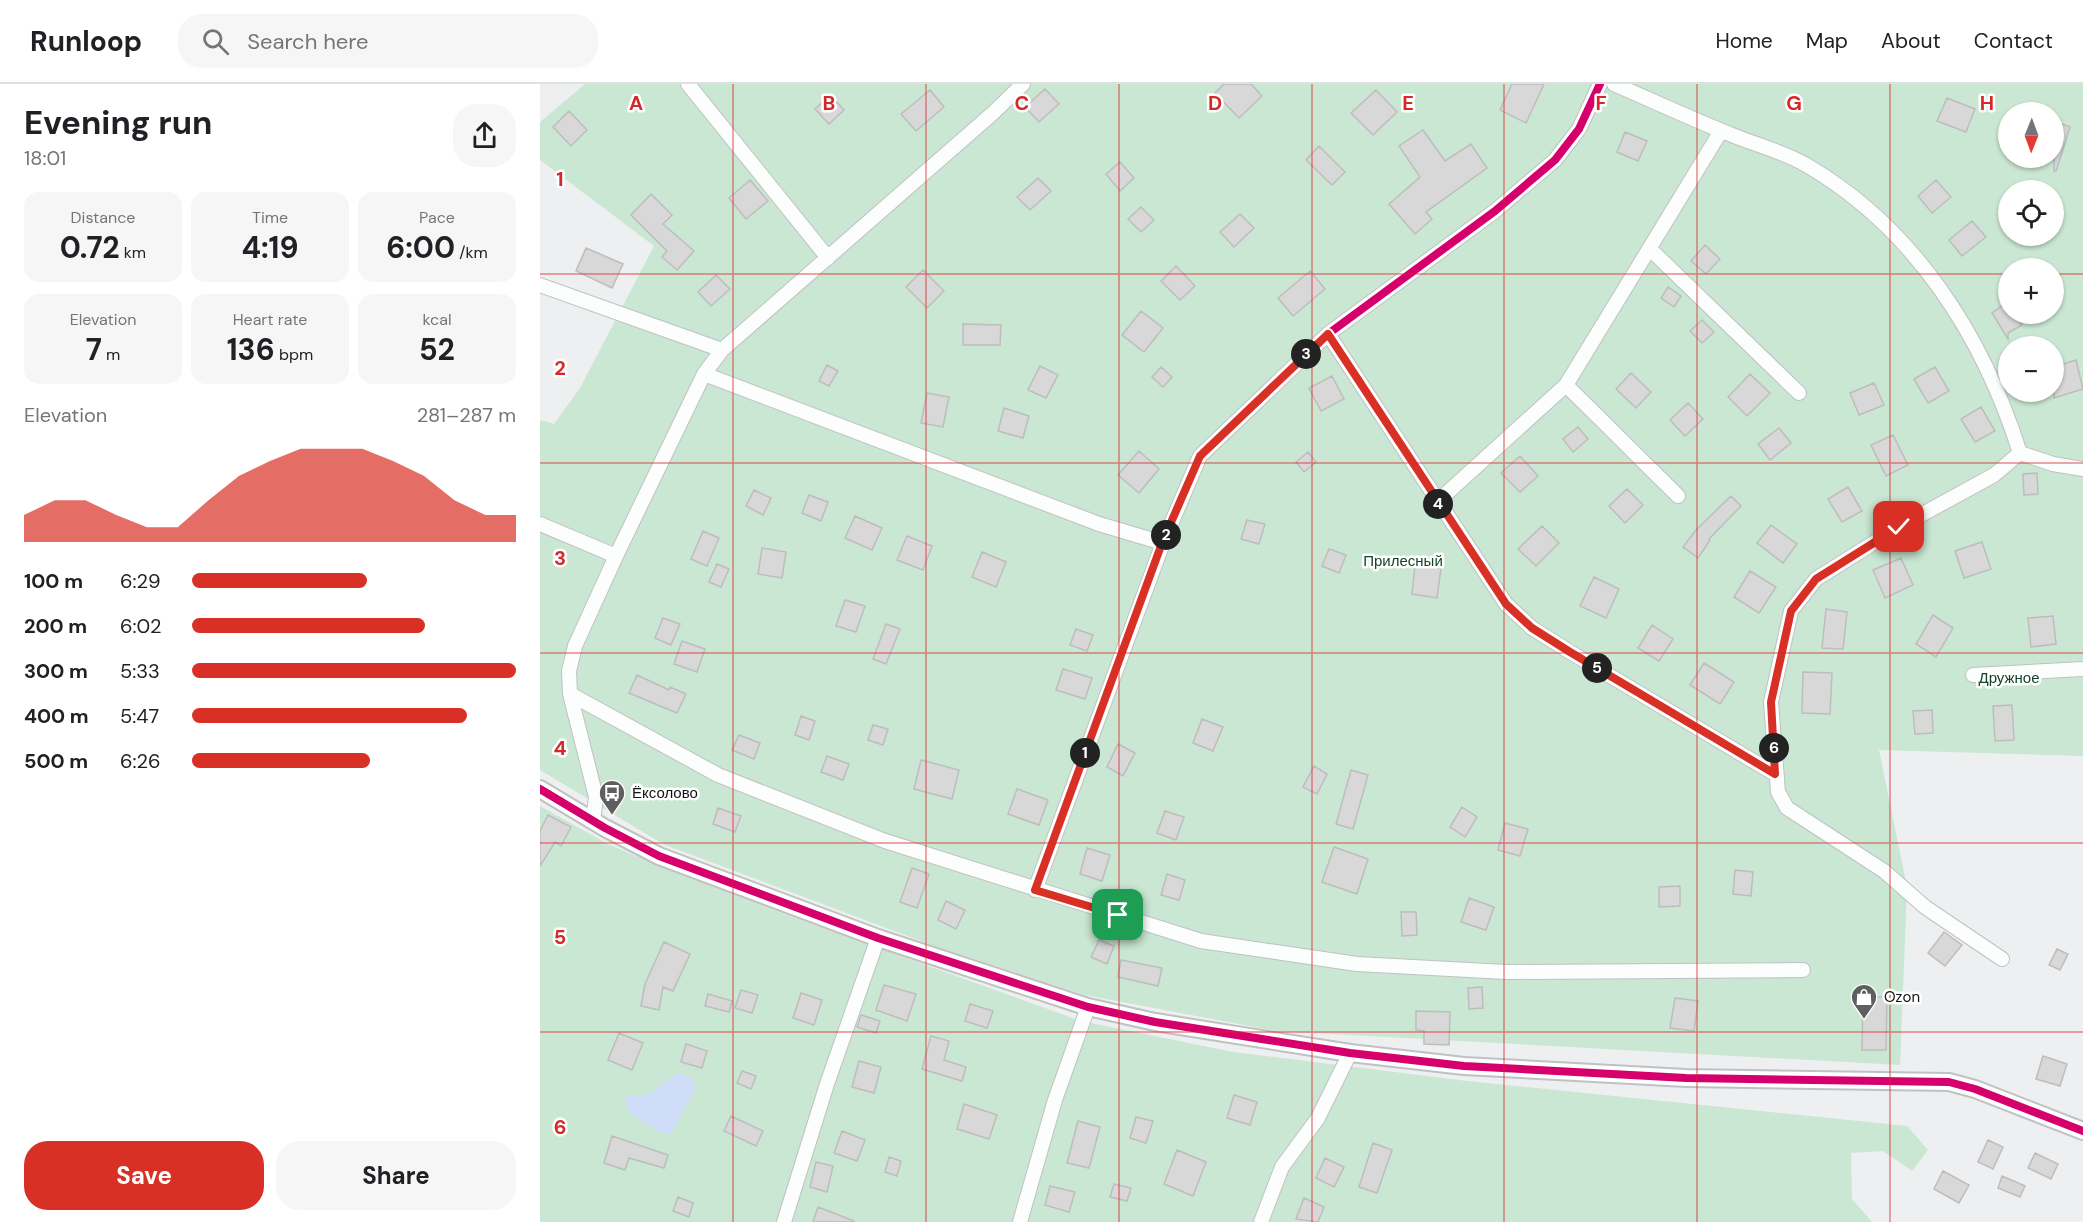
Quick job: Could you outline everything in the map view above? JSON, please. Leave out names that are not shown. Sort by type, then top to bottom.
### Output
[{"type":"street","points":[[688,84],[828,258]]},
{"type":"street","points":[[593,821],[596,797],[570,694],[569,670],[576,646],[616,556],[704,374],[722,350],[993,113],[1023,84]]},
{"type":"street","points":[[1035,890],[1162,543],[1200,456],[1328,334],[1495,211],[1555,160],[1579,129],[1600,84]]},
{"type":"street","points":[[1614,84],[1806,164],[1866,206],[1913,252],[1943,292],[1972,338],[2005,404],[2020,453]]},
{"type":"street","points":[[1437,502],[1566,385],[1721,130]]},
{"type":"street","points":[[1650,249],[1799,393]]},
{"type":"street","points":[[540,285],[722,350]]},
{"type":"street","points":[[1328,334],[1506,604],[1532,628],[1775,774]]},
{"type":"street","points":[[704,374],[1099,524],[1162,543]]},
{"type":"street","points":[[1566,385],[1678,496]]},
{"type":"street","points":[[2020,453],[2053,464],[2083,469]]},
{"type":"street","points":[[2002,959],[1925,907],[1884,871],[1787,808],[1778,792],[1775,774],[1771,702],[1791,611],[1816,579],[1899,527],[1994,475],[2020,453]]},
{"type":"street","points":[[540,524],[616,556]]},
{"type":"street","points":[[1973,675],[2083,669]]},
{"type":"street","points":[[570,694],[718,775],[885,841],[1201,941],[1357,964],[1506,972],[1803,970]]},
{"type":"street","points":[[540,789],[593,821],[659,856],[878,938],[1088,1007],[1247,1039],[1464,1066],[1686,1078],[1949,1083],[1975,1089],[2083,1131]]},
{"type":"street","points":[[784,1222],[827,1084],[878,938]]},
{"type":"street","points":[[1020,1222],[1055,1100],[1088,1007]]},
{"type":"street","points":[[1261,1222],[1282,1167],[1318,1118],[1350,1053]]},
{"type":"green space","name":"Прилесный","points":[[585,84],[2083,84],[2083,756],[1879,750],[1907,887],[1900,1065],[1276,1031],[1085,995],[934,946],[663,844],[540,770],[540,420],[554,424],[580,388],[654,246],[540,160],[540,122]]},
{"type":"green space","points":[[540,806],[608,844],[652,863],[792,917],[1081,1021],[1233,1052],[1467,1081],[1907,1126],[1928,1150],[1912,1171],[1883,1151],[1851,1153],[1852,1199],[1872,1222],[540,1222]]},
{"type":"water","points":[[677,1073],[693,1078],[696,1088],[671,1134],[661,1133],[627,1111],[626,1096],[646,1096]]},
{"type":"building","points":[[1224,84],[1251,84],[1262,96],[1239,118],[1215,93]]},
{"type":"building","points":[[1512,84],[1544,84],[1526,123],[1500,110]]},
{"type":"building","points":[[1045,89],[1059,104],[1039,122],[1025,107]]},
{"type":"building","points":[[930,90],[944,107],[916,131],[901,114]]},
{"type":"building","points":[[1376,90],[1397,112],[1373,135],[1351,113]]},
{"type":"building","points":[[830,95],[844,110],[829,124],[815,109]]},
{"type":"building","points":[[1947,98],[1975,109],[1966,132],[1937,121]]},
{"type":"building","points":[[569,111],[587,130],[571,146],[553,127]]},
{"type":"building","points":[[2064,125],[2070,127],[2064,146]]},
{"type":"building","points":[[1423,130],[1445,161],[1471,144],[1487,168],[1426,212],[1432,219],[1415,234],[1389,204],[1420,177],[1399,146]]},
{"type":"building","points":[[1625,132],[1647,141],[1638,161],[1617,152]]},
{"type":"building","points":[[1319,146],[1345,172],[1332,185],[1306,160]]},
{"type":"building","points":[[1120,162],[1134,178],[1120,191],[1106,174]]},
{"type":"building","points":[[1038,178],[1051,191],[1030,210],[1017,197]]},
{"type":"building","points":[[750,180],[768,201],[746,219],[729,198]]},
{"type":"building","points":[[1936,180],[1951,197],[1932,213],[1918,196]]},
{"type":"building","points":[[651,194],[672,215],[663,224],[694,251],[677,270],[662,257],[667,251],[631,215]]},
{"type":"building","points":[[1141,207],[1154,220],[1141,232],[1128,219]]},
{"type":"building","points":[[1240,214],[1254,228],[1234,247],[1220,232]]},
{"type":"building","points":[[1972,221],[1986,237],[1962,256],[1949,240]]},
{"type":"building","points":[[1705,245],[1720,259],[1706,274],[1691,261]]},
{"type":"building","points":[[586,248],[623,264],[612,288],[576,271]]},
{"type":"building","points":[[1176,266],[1195,286],[1180,300],[1161,281]]},
{"type":"building","points":[[923,270],[944,291],[927,308],[906,287]]},
{"type":"building","points":[[1310,271],[1325,289],[1293,316],[1278,298]]},
{"type":"building","points":[[716,275],[730,289],[711,306],[698,292]]},
{"type":"building","points":[[1668,287],[1681,296],[1674,307],[1661,298]]},
{"type":"building","points":[[1998,309],[1998,323],[1992,313]]},
{"type":"building","points":[[1141,311],[1163,328],[1144,352],[1122,335]]},
{"type":"building","points":[[1702,320],[1714,332],[1702,343],[1690,331]]},
{"type":"building","points":[[963,324],[1001,325],[1000,345],[963,345]]},
{"type":"building","points":[[1999,324],[2021,324],[2008,333],[2006,336]]},
{"type":"building","points":[[2076,360],[2083,389],[2064,395],[2064,364]]},
{"type":"building","points":[[827,365],[838,371],[829,386],[819,381]]},
{"type":"building","points":[[1040,366],[1058,375],[1046,398],[1028,390]]},
{"type":"building","points":[[1161,367],[1172,377],[1163,387],[1152,377]]},
{"type":"building","points":[[1935,367],[1949,391],[1928,403],[1914,379]]},
{"type":"building","points":[[1631,373],[1651,392],[1636,408],[1616,389]]},
{"type":"building","points":[[1750,374],[1770,393],[1747,416],[1728,397]]},
{"type":"building","points":[[1332,376],[1344,399],[1321,411],[1309,388]]},
{"type":"building","points":[[1874,383],[1884,405],[1859,415],[1850,393]]},
{"type":"building","points":[[927,393],[949,397],[943,427],[921,423]]},
{"type":"building","points":[[1688,403],[1703,419],[1685,436],[1670,420]]},
{"type":"building","points":[[1981,407],[1995,431],[1975,442],[1961,419]]},
{"type":"building","points":[[1004,408],[1029,416],[1023,438],[998,431]]},
{"type":"building","points":[[1578,427],[1588,439],[1573,452],[1563,439]]},
{"type":"building","points":[[1779,428],[1791,443],[1770,460],[1758,444]]},
{"type":"building","points":[[1893,435],[1908,465],[1886,476],[1871,445]]},
{"type":"building","points":[[1139,451],[1159,469],[1139,493],[1118,475]]},
{"type":"building","points":[[1308,452],[1316,462],[1304,472],[1296,462]]},
{"type":"building","points":[[1520,456],[1538,476],[1520,492],[1501,473]]},
{"type":"building","points":[[2037,473],[2038,494],[2024,495],[2023,474]]},
{"type":"building","points":[[1848,487],[1862,511],[1842,522],[1828,499]]},
{"type":"building","points":[[1627,489],[1643,505],[1625,523],[1609,506]]},
{"type":"building","points":[[754,490],[771,498],[763,515],[746,506]]},
{"type":"building","points":[[809,495],[828,502],[821,521],[802,513]]},
{"type":"building","points":[[1731,496],[1741,506],[1709,539],[1698,558],[1683,547],[1696,530]]},
{"type":"building","points":[[855,516],[882,528],[872,550],[845,538]]},
{"type":"building","points":[[1247,520],[1265,524],[1259,544],[1241,539]]},
{"type":"building","points":[[1771,525],[1797,544],[1783,563],[1757,543]]},
{"type":"building","points":[[1542,526],[1559,543],[1536,566],[1518,549]]},
{"type":"building","points":[[703,531],[719,538],[707,566],[691,559]]},
{"type":"building","points":[[907,536],[932,546],[923,570],[897,560]]},
{"type":"building","points":[[1982,542],[1991,569],[1964,578],[1955,551]]},
{"type":"building","points":[[762,548],[786,552],[782,578],[758,574]]},
{"type":"building","points":[[1329,549],[1346,555],[1339,573],[1322,566]]},
{"type":"building","points":[[982,552],[1006,562],[996,587],[972,577]]},
{"type":"building","points":[[1901,558],[1913,585],[1885,598],[1873,570]]},
{"type":"building","points":[[717,564],[729,569],[721,587],[709,582]]},
{"type":"building","points":[[1415,565],[1441,568],[1437,598],[1412,594]]},
{"type":"building","points":[[1750,571],[1776,587],[1759,613],[1734,597]]},
{"type":"building","points":[[1594,577],[1619,589],[1606,618],[1580,606]]},
{"type":"building","points":[[845,600],[865,606],[856,632],[836,626]]},
{"type":"building","points":[[1826,609],[1847,612],[1843,649],[1822,648]]},
{"type":"building","points":[[1933,615],[1953,628],[1936,657],[1916,644]]},
{"type":"building","points":[[2053,616],[2056,644],[2031,647],[2028,618]]},
{"type":"building","points":[[663,618],[680,624],[671,645],[655,638]]},
{"type":"building","points":[[886,624],[900,629],[886,664],[873,659]]},
{"type":"building","points":[[1652,625],[1673,639],[1659,661],[1638,648]]},
{"type":"building","points":[[1076,629],[1093,635],[1087,651],[1070,645]]},
{"type":"building","points":[[682,641],[705,649],[697,672],[674,664]]},
{"type":"building","points":[[1704,663],[1734,682],[1720,704],[1690,685]]},
{"type":"building","points":[[1063,669],[1092,678],[1085,699],[1056,690]]},
{"type":"building","points":[[1803,672],[1832,673],[1830,714],[1802,713]]},
{"type":"building","points":[[637,675],[669,690],[670,687],[686,694],[677,713],[629,693]]},
{"type":"building","points":[[2012,705],[2014,740],[1995,741],[1993,706]]},
{"type":"building","points":[[1932,710],[1933,733],[1915,734],[1913,711]]},
{"type":"building","points":[[801,716],[815,721],[809,740],[795,735]]},
{"type":"building","points":[[1202,719],[1223,727],[1213,751],[1193,743]]},
{"type":"building","points":[[873,725],[888,729],[883,745],[868,740]]},
{"type":"building","points":[[739,735],[760,743],[754,759],[732,750]]},
{"type":"building","points":[[1118,744],[1135,753],[1123,776],[1107,767]]},
{"type":"building","points":[[827,756],[849,764],[843,780],[821,772]]},
{"type":"building","points":[[921,760],[959,770],[952,799],[914,789]]},
{"type":"building","points":[[1314,766],[1327,774],[1317,794],[1303,787]]},
{"type":"building","points":[[1351,770],[1368,775],[1353,829],[1336,824]]},
{"type":"building","points":[[1017,789],[1048,800],[1039,825],[1008,814]]},
{"type":"building","points":[[1462,807],[1477,817],[1465,837],[1450,827]]},
{"type":"building","points":[[718,808],[741,816],[735,832],[713,824]]},
{"type":"building","points":[[1165,811],[1184,817],[1176,840],[1157,833]]},
{"type":"building","points":[[548,815],[571,827],[561,846],[555,842],[540,866],[540,831]]},
{"type":"building","points":[[1505,823],[1528,829],[1520,856],[1498,850]]},
{"type":"building","points":[[1334,847],[1368,859],[1357,894],[1322,882]]},
{"type":"building","points":[[1087,848],[1110,855],[1102,881],[1080,874]]},
{"type":"building","points":[[912,868],[929,874],[917,908],[900,902]]},
{"type":"building","points":[[1735,870],[1753,872],[1751,896],[1733,894]]},
{"type":"building","points":[[1167,874],[1185,880],[1179,900],[1161,895]]},
{"type":"building","points":[[1680,886],[1680,906],[1659,907],[1659,887]]},
{"type":"building","points":[[1469,898],[1494,907],[1486,930],[1461,922]]},
{"type":"building","points":[[946,901],[965,910],[956,929],[938,920]]},
{"type":"building","points":[[1401,912],[1416,912],[1417,935],[1402,936]]},
{"type":"building","points":[[1944,932],[1962,945],[1945,966],[1928,953]]},
{"type":"building","points":[[1099,940],[1114,946],[1107,964],[1091,957]]},
{"type":"building","points":[[664,942],[690,954],[673,991],[663,987],[659,1010],[641,1006],[645,984]]},
{"type":"building","points":[[2057,949],[2068,954],[2060,970],[2049,965]]},
{"type":"building","points":[[1121,960],[1162,968],[1158,986],[1118,977]]},
{"type":"building","points":[[884,985],[916,994],[907,1021],[876,1010]]},
{"type":"building","points":[[1482,987],[1483,1008],[1469,1009],[1468,988]]},
{"type":"building","points":[[741,990],[758,995],[752,1013],[735,1008]]},
{"type":"building","points":[[801,993],[822,1000],[814,1025],[793,1018]]},
{"type":"building","points":[[708,994],[732,1001],[729,1012],[705,1006]]},
{"type":"building","points":[[1863,997],[1887,997],[1886,1050],[1862,1050]]},
{"type":"building","points":[[1675,998],[1698,1001],[1694,1031],[1670,1028]]},
{"type":"building","points":[[970,1004],[993,1011],[987,1028],[965,1021]]},
{"type":"building","points":[[1416,1011],[1450,1012],[1449,1045],[1424,1044],[1424,1031],[1416,1030]]},
{"type":"building","points":[[861,1015],[880,1021],[876,1033],[857,1027]]},
{"type":"building","points":[[619,1033],[643,1043],[632,1070],[608,1060]]},
{"type":"building","points":[[931,1036],[949,1041],[944,1060],[966,1067],[962,1081],[922,1069]]},
{"type":"building","points":[[686,1044],[707,1051],[702,1068],[681,1062]]},
{"type":"building","points":[[2043,1056],[2067,1064],[2060,1086],[2036,1079]]},
{"type":"building","points":[[859,1061],[881,1067],[874,1093],[852,1087]]},
{"type":"building","points":[[742,1071],[756,1076],[751,1089],[737,1083]]},
{"type":"building","points":[[1234,1095],[1257,1102],[1250,1125],[1227,1118]]},
{"type":"building","points":[[964,1104],[997,1115],[989,1139],[957,1129]]},
{"type":"building","points":[[731,1116],[763,1131],[756,1146],[724,1131]]},
{"type":"building","points":[[1136,1117],[1153,1121],[1146,1143],[1130,1138]]},
{"type":"building","points":[[1078,1121],[1100,1127],[1089,1168],[1067,1163]]},
{"type":"building","points":[[842,1131],[865,1140],[857,1161],[834,1153]]},
{"type":"building","points":[[612,1136],[668,1155],[664,1168],[629,1158],[625,1170],[604,1163]]},
{"type":"building","points":[[1988,1140],[2003,1147],[1993,1169],[1978,1162]]},
{"type":"building","points":[[1373,1143],[1392,1150],[1377,1193],[1359,1187]]},
{"type":"building","points":[[1177,1150],[1206,1162],[1193,1196],[1164,1184]]},
{"type":"building","points":[[2035,1153],[2058,1164],[2051,1179],[2028,1168]]},
{"type":"building","points":[[889,1157],[901,1161],[897,1176],[885,1172]]},
{"type":"building","points":[[1325,1158],[1344,1167],[1334,1187],[1316,1178]]},
{"type":"building","points":[[816,1162],[833,1166],[827,1192],[810,1187]]},
{"type":"building","points":[[1943,1171],[1969,1185],[1959,1203],[1934,1189]]},
{"type":"building","points":[[2002,1176],[2025,1186],[2020,1197],[1998,1188]]},
{"type":"building","points":[[1114,1184],[1131,1188],[1127,1201],[1110,1197]]},
{"type":"building","points":[[1050,1186],[1075,1192],[1069,1212],[1045,1205]]},
{"type":"building","points":[[678,1197],[693,1203],[689,1217],[673,1211]]},
{"type":"building","points":[[1304,1198],[1324,1207],[1318,1222],[1296,1219]]},
{"type":"building","points":[[818,1207],[854,1221],[854,1222],[813,1222]]},
{"type":"cycle path","points":[[1035,890],[1163,543],[1200,456],[1328,334],[1495,211],[1555,160],[1579,129],[1600,84]]},
{"type":"cycle path","points":[[540,789],[605,828],[659,856],[878,938],[1088,1007],[1155,1022],[1350,1053],[1464,1066],[1686,1078],[1949,1082],[1975,1089],[2083,1131]]},
{"type":"place","name":"Ёксолово","points":[[612,816]]},
{"type":"place","name":"Ozon","points":[[1864,1020]]},
{"type":"route","points":[[1118,915],[1035,890],[1162,543],[1200,456],[1328,334],[1444,514],[1506,604],[1532,628],[1775,774],[1771,702],[1791,611],[1816,579],[1899,527]]},
{"type":"park label","name":"Дружное","points":[[2009,678]]}]
